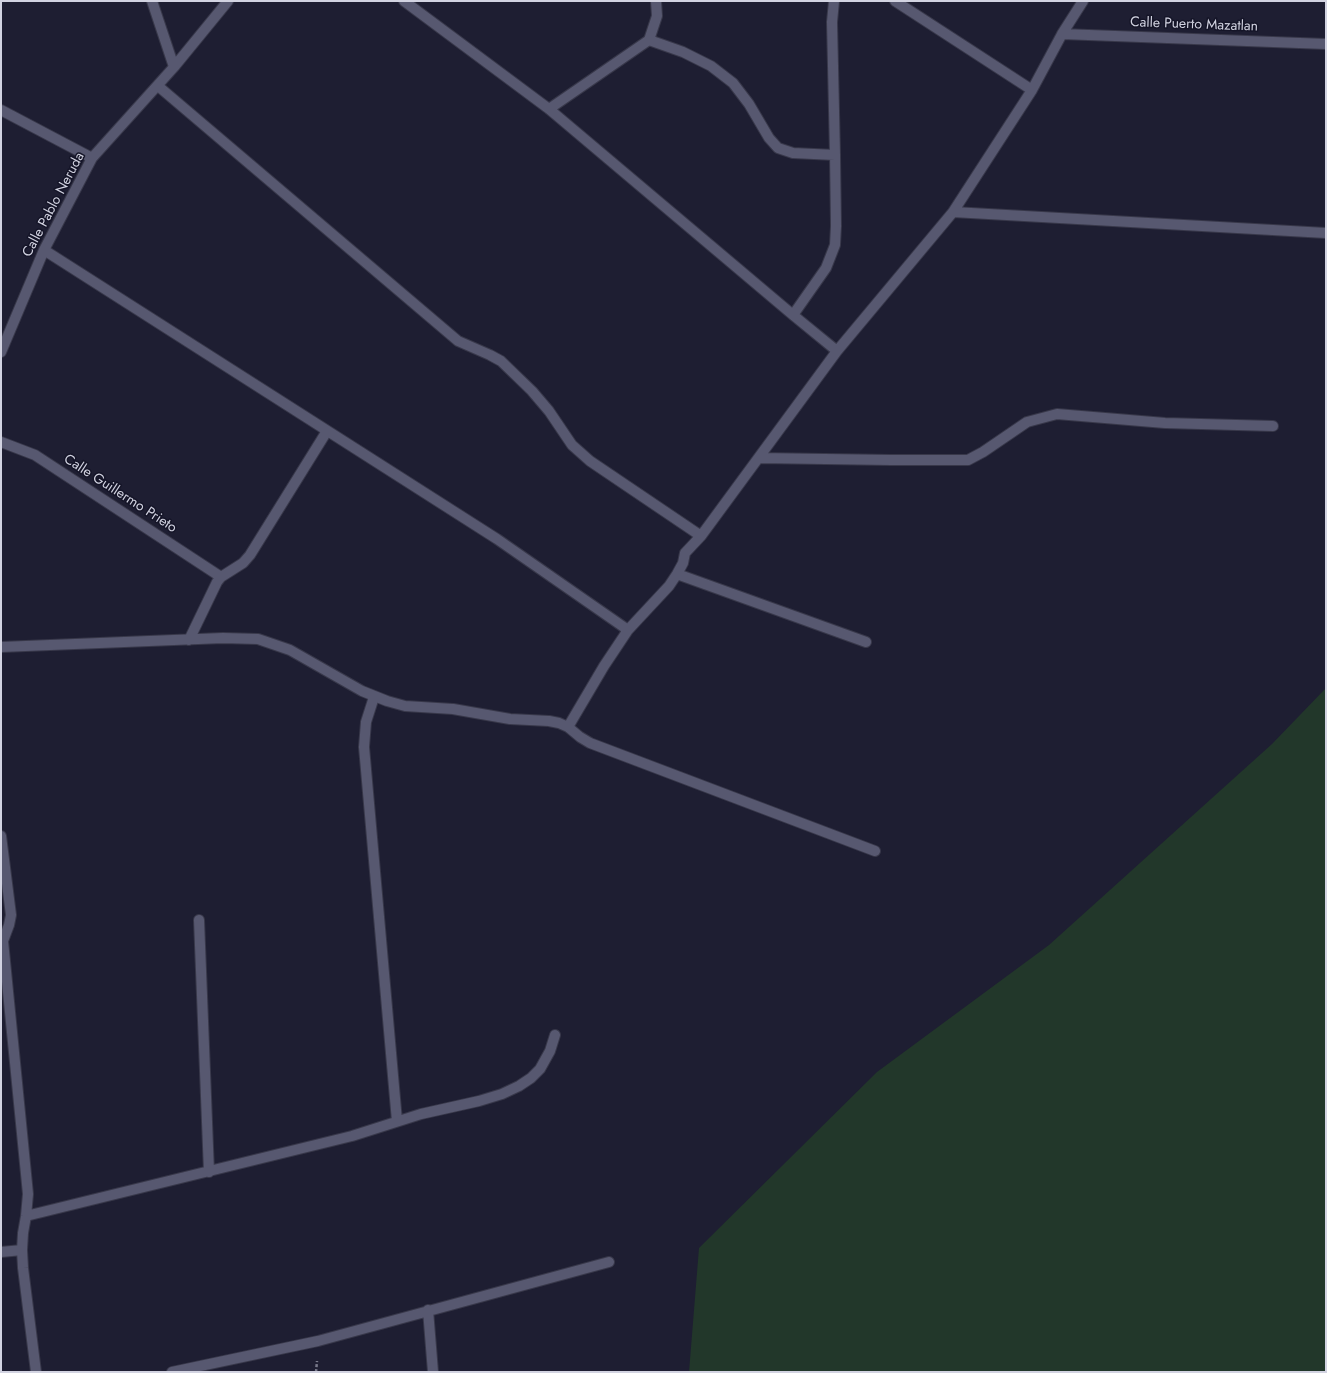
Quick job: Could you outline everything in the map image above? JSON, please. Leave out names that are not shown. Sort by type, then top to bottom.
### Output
[{"type":"street","points":[[152,1],[174,67]]},
{"type":"street","name":"Calle Pablo Neruda","points":[[1,352],[44,250],[92,158],[158,86],[228,1]]},
{"type":"street","points":[[404,1],[549,109],[837,351]]},
{"type":"street","points":[[549,109],[649,40],[657,16],[656,1]]},
{"type":"street","points":[[793,315],[826,268],[835,245],[836,226],[832,22],[834,1]]},
{"type":"street","points":[[895,1],[1032,90]]},
{"type":"street","points":[[568,727],[604,666],[628,630],[669,586],[683,563],[685,553],[701,536],[837,351],[953,212],[1032,90],[1062,34],[1083,1]]},
{"type":"street","name":"Calle Puerto Mazatlan","points":[[1062,34],[1326,44]]},
{"type":"street","points":[[649,40],[683,52],[711,66],[733,83],[749,104],[769,138],[778,148],[792,153],[835,155]]},
{"type":"street","points":[[158,86],[458,341],[501,361],[532,391],[549,411],[572,445],[590,461],[701,536]]},
{"type":"street","points":[[1,110],[92,158]]},
{"type":"street","points":[[953,212],[1326,233]]},
{"type":"street","points":[[44,250],[497,539],[628,630]]},
{"type":"street","points":[[759,458],[968,460],[983,452],[1027,422],[1057,414],[1165,423],[1273,426]]},
{"type":"street","points":[[189,640],[213,587],[221,577],[243,563],[250,555],[327,431]]},
{"type":"street","name":"Calle Guillermo Prieto","points":[[1,442],[35,454],[221,577]]},
{"type":"street","points":[[677,574],[866,642]]},
{"type":"street","points":[[1,646],[243,638],[258,639],[290,650],[362,691],[387,702],[405,706],[453,709],[510,719],[549,721],[568,727],[590,743],[876,851]]},
{"type":"street","points":[[374,697],[366,722],[364,747],[397,1121]]},
{"type":"street","points":[[1,836],[11,920],[2,941],[28,1194],[23,1233],[23,1268],[36,1372]]},
{"type":"street","points":[[199,920],[209,1172]]},
{"type":"street","points":[[26,1216],[352,1136],[421,1114],[479,1101],[502,1094],[519,1086],[531,1078],[540,1069],[550,1051],[556,1035]]},
{"type":"street","points":[[1,1252],[22,1250]]},
{"type":"street","points":[[172,1372],[318,1341],[609,1262]]},
{"type":"street","points":[[428,1310],[434,1372]]},
{"type":"green space","points":[[1326,688],[1326,1372],[689,1372],[699,1248],[877,1072],[1049,945],[1272,744]]}]
